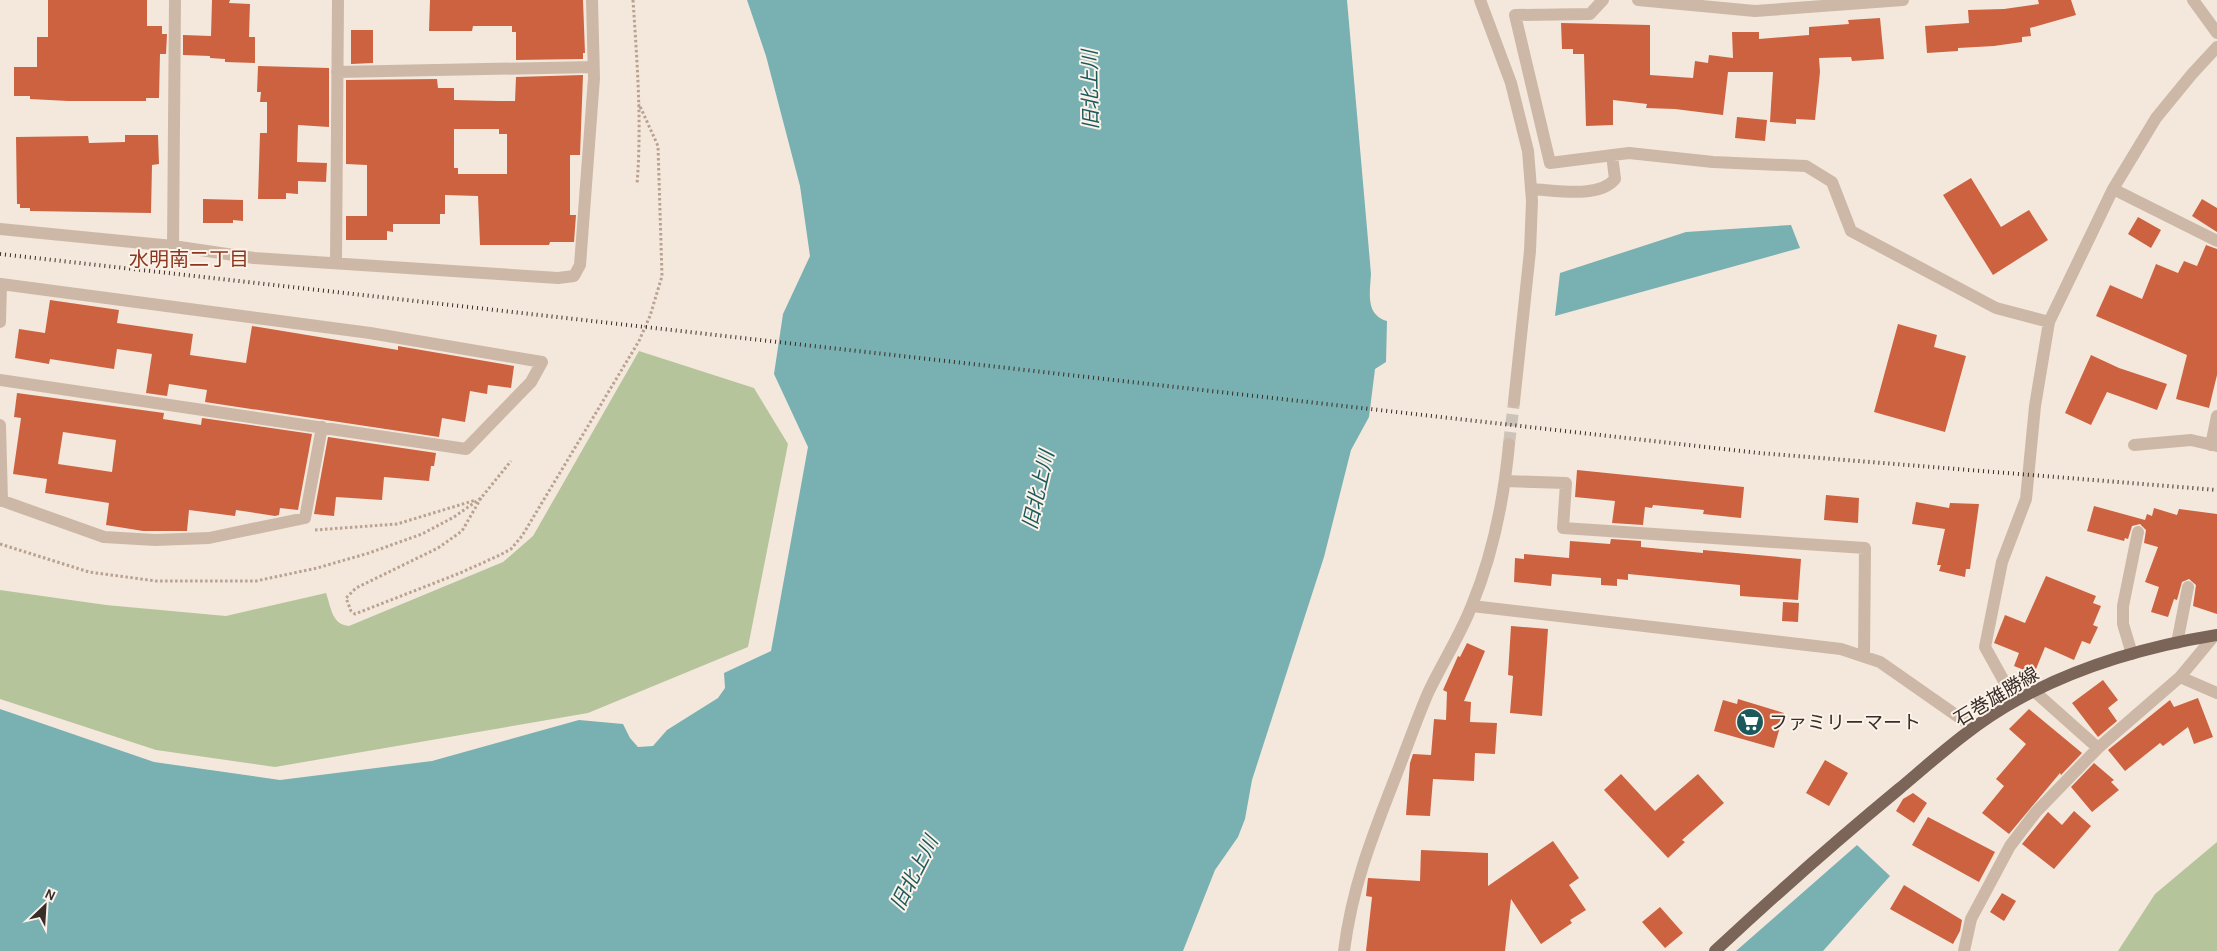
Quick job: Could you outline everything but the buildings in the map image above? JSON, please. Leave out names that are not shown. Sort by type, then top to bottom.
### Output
[{"type":"main road","name":"石巻雄勝線","points":[[1715,951],[1812,862],[1973,727],[2034,691],[2103,664],[2132,654],[2215,636]]},
{"type":"street","points":[[173,246],[175,0]]},
{"type":"street","points":[[336,263],[338,0]]},
{"type":"street","points":[[0,229],[173,246],[254,258],[558,278],[574,276],[580,266],[593,67],[592,0]]},
{"type":"street","points":[[1480,0],[1511,83],[1528,151],[1531,189],[1530,251],[1514,402]]},
{"type":"street","points":[[1603,0],[1590,14],[1515,15],[1550,163],[1629,153],[1713,162],[1806,166],[1832,182],[1851,231],[1996,308],[2050,322]]},
{"type":"street","points":[[1638,0],[1755,11],[1903,0]]},
{"type":"street","points":[[2193,0],[2217,33]]},
{"type":"street","points":[[2015,701],[1985,647],[2002,562],[2026,499],[2035,406],[2050,322],[2113,189],[2156,118],[2217,47]]},
{"type":"street","points":[[337,72],[593,67]]},
{"type":"street","points":[[1531,189],[1593,192],[1610,186],[1615,179],[1612,155]]},
{"type":"street","points":[[2113,189],[2217,241]]},
{"type":"street","points":[[0,322],[1,284],[370,333],[542,362],[531,382],[466,449],[0,380]]},
{"type":"street","points":[[2134,445],[2191,440],[2214,445],[2217,416]]},
{"type":"street","points":[[0,425],[1,501],[104,537],[154,540],[209,538],[305,518],[322,427]]},
{"type":"street","points":[[1344,951],[1348,918],[1359,874],[1374,832],[1428,693],[1472,606],[1493,541],[1505,481],[1509,444]]},
{"type":"street","points":[[1505,481],[1566,484],[1563,528],[1866,548],[1864,655]]},
{"type":"street","points":[[2132,654],[2123,624],[2123,606],[2138,532]]},
{"type":"street","points":[[2177,643],[2188,587]]},
{"type":"street","points":[[1472,606],[1841,649],[1864,655],[1880,662],[1973,727]]},
{"type":"street","points":[[1964,951],[1971,919],[2010,846],[2036,812],[2098,748],[2180,677],[2215,636]]},
{"type":"street","points":[[2180,677],[2217,693]]},
{"type":"street","points":[[2034,691],[2098,748]]},
{"type":"path","points":[[633,0],[639,104],[640,153],[637,184]]},
{"type":"path","points":[[511,461],[481,498],[462,531],[438,548],[356,588],[346,598],[351,611],[355,614],[364,611],[460,573],[511,549],[522,536],[639,342],[650,316],[662,276],[658,146],[639,104]]},
{"type":"path","points":[[305,518],[306,530],[397,524],[481,498]]},
{"type":"path","points":[[0,544],[89,572],[156,582],[256,581],[316,568],[369,553],[422,534],[454,517],[481,498]]},
{"type":"green space","points":[[639,351],[754,388],[788,444],[748,647],[588,713],[275,767],[156,750],[0,699],[0,590],[106,605],[226,616],[326,593],[336,619],[343,625],[349,626],[503,562],[533,536]]},
{"type":"green space","points":[[2217,842],[2217,951],[2118,951],[2155,894]]},
{"type":"water","name":"旧北上川","points":[[747,0],[1347,0],[1371,274],[1370,302],[1375,314],[1387,321],[1386,362],[1375,369],[1369,417],[1351,450],[1324,557],[1252,780],[1245,819],[1238,837],[1215,870],[1183,951],[0,951],[0,709],[154,762],[280,780],[432,761],[579,720],[623,724],[630,738],[638,747],[653,746],[667,730],[718,698],[725,688],[724,673],[771,651],[808,447],[774,374],[783,314],[810,256],[800,186],[766,56]]},
{"type":"water","points":[[1791,225],[1800,248],[1555,316],[1560,273],[1686,232]]},
{"type":"water","points":[[1857,845],[1890,876],[1823,951],[1736,951]]},
{"type":"tunnel","points":[[1509,444],[1514,402]]},
{"type":"railway","points":[[0,254],[1759,453],[2217,490]]},
{"type":"place","name":"ファミリーマート","points":[[1750,722]]},
{"type":"district","name":"水明南二丁目","points":[[189,259]]}]
